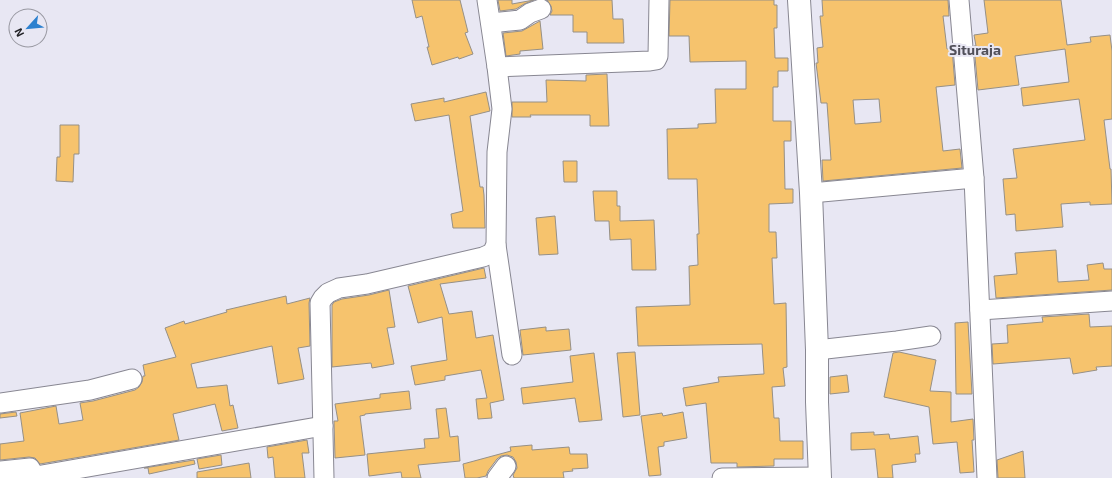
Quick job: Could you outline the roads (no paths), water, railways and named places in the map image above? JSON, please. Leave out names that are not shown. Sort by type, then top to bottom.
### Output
[{"type":"main road","points":[[799,0],[817,350],[817,402],[820,477]]},
{"type":"street","points":[[487,0],[502,109],[497,152],[496,245],[512,355]]},
{"type":"street","points":[[497,67],[656,60],[658,56],[659,0]]},
{"type":"street","points":[[960,0],[974,178],[987,478]]},
{"type":"street","points":[[491,23],[520,20],[530,13],[542,8]]},
{"type":"street","points":[[810,193],[974,178]]},
{"type":"street","points":[[324,478],[320,303],[322,298],[328,293],[339,288],[367,284],[483,257],[492,253],[496,245]]},
{"type":"street","points":[[980,310],[1112,301]]},
{"type":"street","points":[[817,350],[931,336]]},
{"type":"street","points":[[0,403],[90,390],[132,379]]},
{"type":"street","points":[[0,470],[30,468],[36,476],[323,426]]},
{"type":"street","points":[[722,478],[820,477]]},
{"type":"district","name":"Situraja","points":[[975,50]]}]
